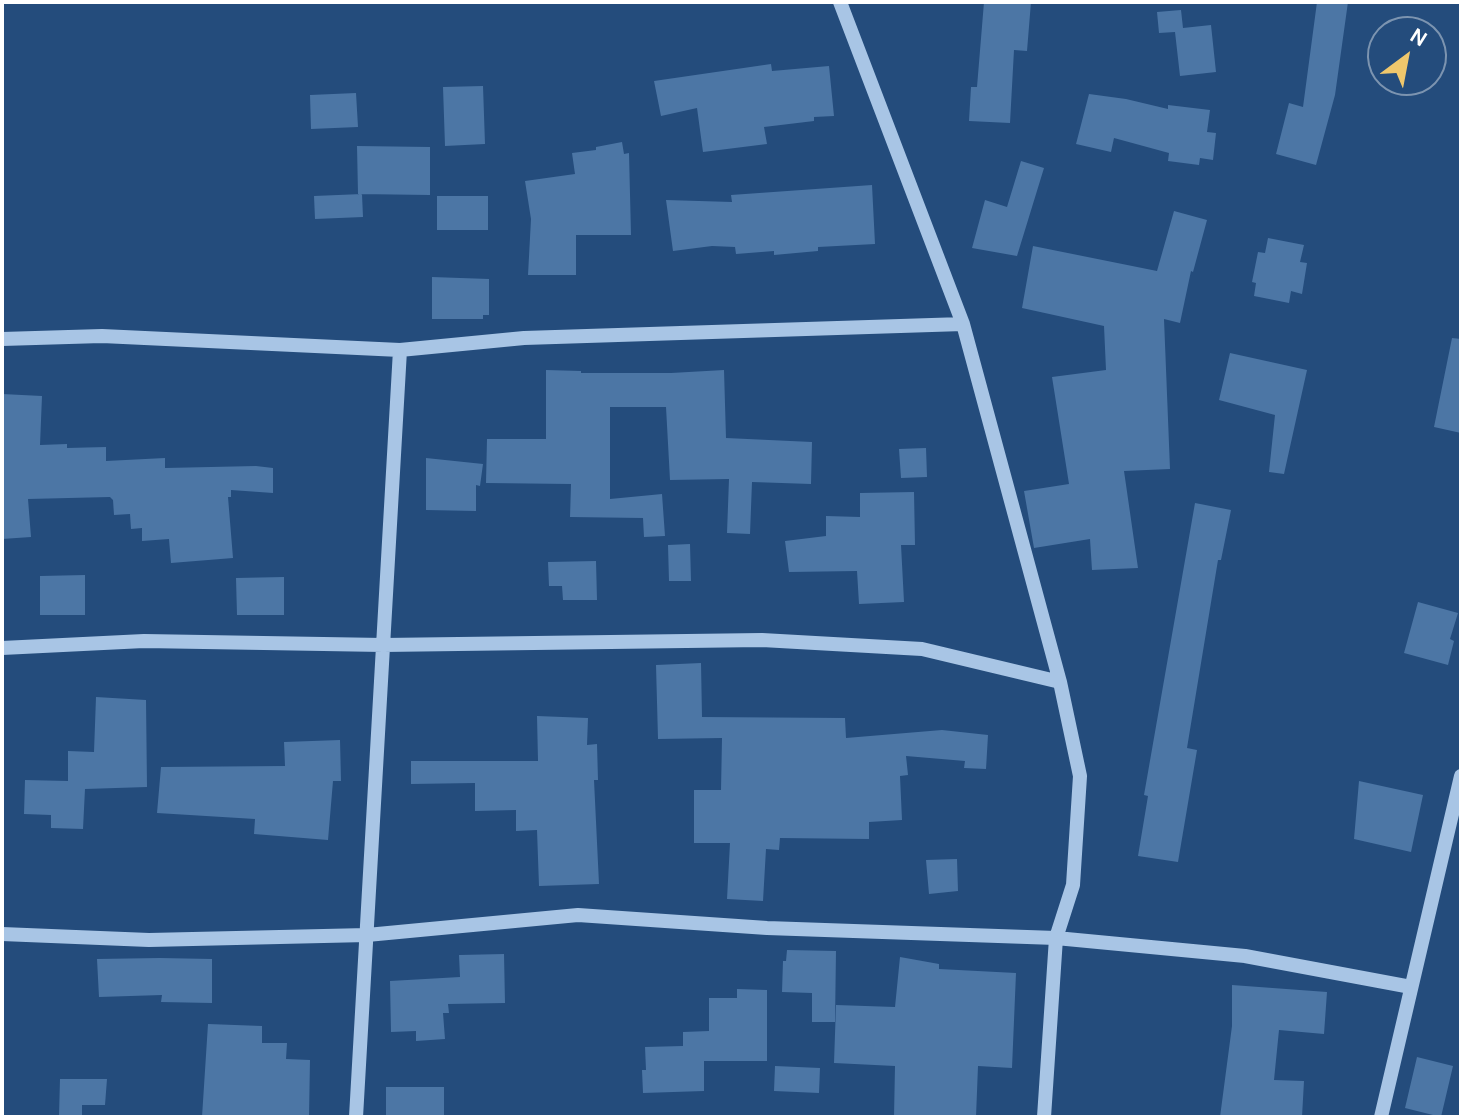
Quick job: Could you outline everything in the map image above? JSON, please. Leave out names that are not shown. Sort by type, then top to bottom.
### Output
[{"type":"street","points":[[840,2],[963,324],[1060,682],[1080,776],[1073,885],[1056,938],[1044,1117]]},
{"type":"street","points":[[2,339],[102,336],[400,350],[524,338],[963,324]]},
{"type":"street","points":[[356,1117],[400,350]]},
{"type":"street","points":[[2,648],[144,641],[383,645],[762,640],[922,649],[1060,682]]},
{"type":"street","points":[[1381,1117],[1461,776]]},
{"type":"street","points":[[2,934],[149,940],[367,935],[578,915],[767,928],[1056,938],[1245,956],[1411,987]]},
{"type":"building","points":[[984,2],[1031,2],[1027,51],[1014,50],[1010,123],[969,121],[971,87],[977,87]]},
{"type":"building","points":[[1317,2],[1348,2],[1335,95],[1316,165],[1276,154],[1289,103],[1303,107]]},
{"type":"building","points":[[1181,10],[1183,28],[1211,25],[1216,72],[1180,76],[1175,32],[1159,33],[1157,12]]},
{"type":"building","points":[[771,64],[772,71],[829,66],[834,116],[764,127],[767,144],[703,152],[697,108],[661,116],[654,81]]},
{"type":"building","points":[[483,86],[485,144],[445,146],[443,87]]},
{"type":"building","points":[[356,93],[358,127],[311,129],[310,95]]},
{"type":"building","points":[[1089,94],[1168,109],[1168,105],[1210,110],[1207,132],[1216,133],[1213,160],[1200,158],[1199,165],[1168,161],[1169,153],[1114,138],[1111,152],[1076,144]]},
{"type":"building","points":[[622,142],[624,154],[629,153],[631,235],[576,235],[576,275],[528,275],[531,219],[525,181],[575,174],[572,153]]},
{"type":"building","points":[[357,146],[430,147],[430,195],[358,194]]},
{"type":"building","points":[[1021,161],[1044,168],[1017,256],[972,248],[985,200],[1007,207]]},
{"type":"building","points":[[872,185],[875,244],[818,247],[818,251],[774,255],[774,251],[736,254],[735,247],[712,246],[673,251],[666,200],[732,202],[731,195]]},
{"type":"building","points":[[362,194],[363,217],[315,219],[314,196]]},
{"type":"building","points":[[437,196],[488,196],[488,230],[437,230]]},
{"type":"building","points":[[1174,211],[1207,220],[1191,271],[1180,323],[1164,319],[1170,469],[1124,471],[1138,568],[1092,570],[1090,539],[1034,548],[1024,491],[1069,484],[1052,377],[1106,370],[1104,326],[1022,308],[1033,246],[1157,271]]},
{"type":"building","points":[[1268,238],[1304,245],[1300,262],[1307,263],[1302,294],[1291,291],[1289,303],[1254,296],[1256,283],[1252,282],[1258,252],[1265,253]]},
{"type":"building","points":[[432,277],[489,279],[489,315],[483,315],[483,319],[432,319]]},
{"type":"building","points":[[1452,338],[1461,339],[1461,433],[1434,427]]},
{"type":"building","points":[[1230,353],[1307,370],[1284,474],[1269,472],[1275,415],[1219,400]]},
{"type":"building","points":[[546,370],[671,373],[724,370],[726,438],[812,442],[811,484],[752,482],[750,534],[727,533],[729,479],[670,480],[666,407],[610,407],[610,499],[662,494],[665,536],[644,537],[643,518],[570,517],[571,484],[486,483],[487,439],[546,439]]},
{"type":"building","points":[[2,394],[42,396],[40,445],[106,447],[106,461],[165,458],[165,468],[273,468],[273,493],[231,490],[231,497],[228,497],[233,558],[171,563],[169,539],[142,541],[142,528],[131,529],[130,514],[114,515],[110,497],[28,499],[31,537],[2,539]]},
{"type":"building","points":[[926,448],[927,477],[901,478],[899,449]]},
{"type":"building","points":[[426,458],[483,464],[480,486],[476,485],[476,511],[426,510]]},
{"type":"building","points":[[914,492],[915,545],[901,545],[904,602],[859,604],[857,571],[789,572],[785,541],[826,536],[826,516],[860,517],[860,493]]},
{"type":"building","points":[[1195,503],[1231,510],[1221,560],[1218,560],[1187,748],[1197,750],[1178,862],[1138,856],[1148,796],[1144,795]]},
{"type":"building","points":[[690,544],[691,581],[669,581],[668,545]]},
{"type":"building","points":[[596,561],[597,600],[563,600],[562,586],[549,586],[548,562]]},
{"type":"building","points":[[85,575],[85,615],[40,615],[40,576]]},
{"type":"building","points":[[284,577],[284,615],[237,615],[236,578]]},
{"type":"building","points":[[1418,602],[1458,613],[1450,639],[1454,641],[1448,665],[1404,653]]},
{"type":"building","points":[[701,663],[702,717],[845,718],[846,738],[942,730],[988,735],[986,769],[964,768],[965,761],[906,756],[908,775],[900,776],[902,820],[869,822],[869,839],[780,838],[779,850],[766,849],[763,901],[727,899],[730,843],[694,843],[694,790],[721,790],[722,738],[658,739],[656,665]]},
{"type":"building","points":[[96,697],[146,700],[147,787],[85,789],[83,829],[51,828],[51,815],[24,814],[25,780],[68,781],[68,751],[94,752]]},
{"type":"building","points":[[537,716],[588,718],[587,745],[597,744],[598,780],[594,780],[599,884],[539,886],[537,830],[516,831],[516,810],[475,811],[475,783],[411,784],[411,761],[538,761]]},
{"type":"building","points":[[340,740],[341,781],[333,781],[328,840],[254,834],[255,819],[157,813],[161,767],[285,766],[284,742]]},
{"type":"building","points":[[1359,781],[1423,795],[1411,852],[1354,839]]},
{"type":"building","points":[[957,859],[958,891],[929,894],[926,860]]},
{"type":"building","points":[[787,950],[836,951],[835,1022],[812,1022],[812,993],[782,992],[783,961],[786,961]]},
{"type":"building","points":[[504,954],[505,1003],[448,1004],[449,1013],[443,1013],[445,1039],[416,1041],[416,1031],[391,1032],[390,981],[460,977],[459,955]]},
{"type":"building","points":[[900,957],[939,964],[939,969],[1016,973],[1012,1068],[978,1066],[976,1117],[894,1117],[895,1066],[834,1063],[836,1005],[895,1007]]},
{"type":"building","points":[[97,959],[212,959],[212,1003],[161,1002],[162,995],[99,997]]},
{"type":"building","points":[[1232,985],[1327,992],[1324,1034],[1279,1030],[1274,1080],[1304,1081],[1302,1117],[1220,1117],[1232,1026]]},
{"type":"building","points":[[737,989],[767,990],[767,1061],[704,1061],[704,1091],[643,1093],[645,1047],[683,1046],[683,1032],[709,1031],[709,998],[737,998]]},
{"type":"building","points":[[208,1024],[262,1026],[262,1043],[287,1043],[286,1059],[310,1060],[309,1117],[202,1117]]},
{"type":"building","points":[[1417,1057],[1453,1066],[1441,1117],[1405,1108]]},
{"type":"building","points":[[775,1066],[820,1068],[819,1093],[774,1091]]},
{"type":"building","points":[[60,1079],[107,1079],[105,1105],[82,1105],[82,1117],[59,1117]]},
{"type":"building","points":[[386,1087],[444,1087],[444,1117],[386,1117]]}]
